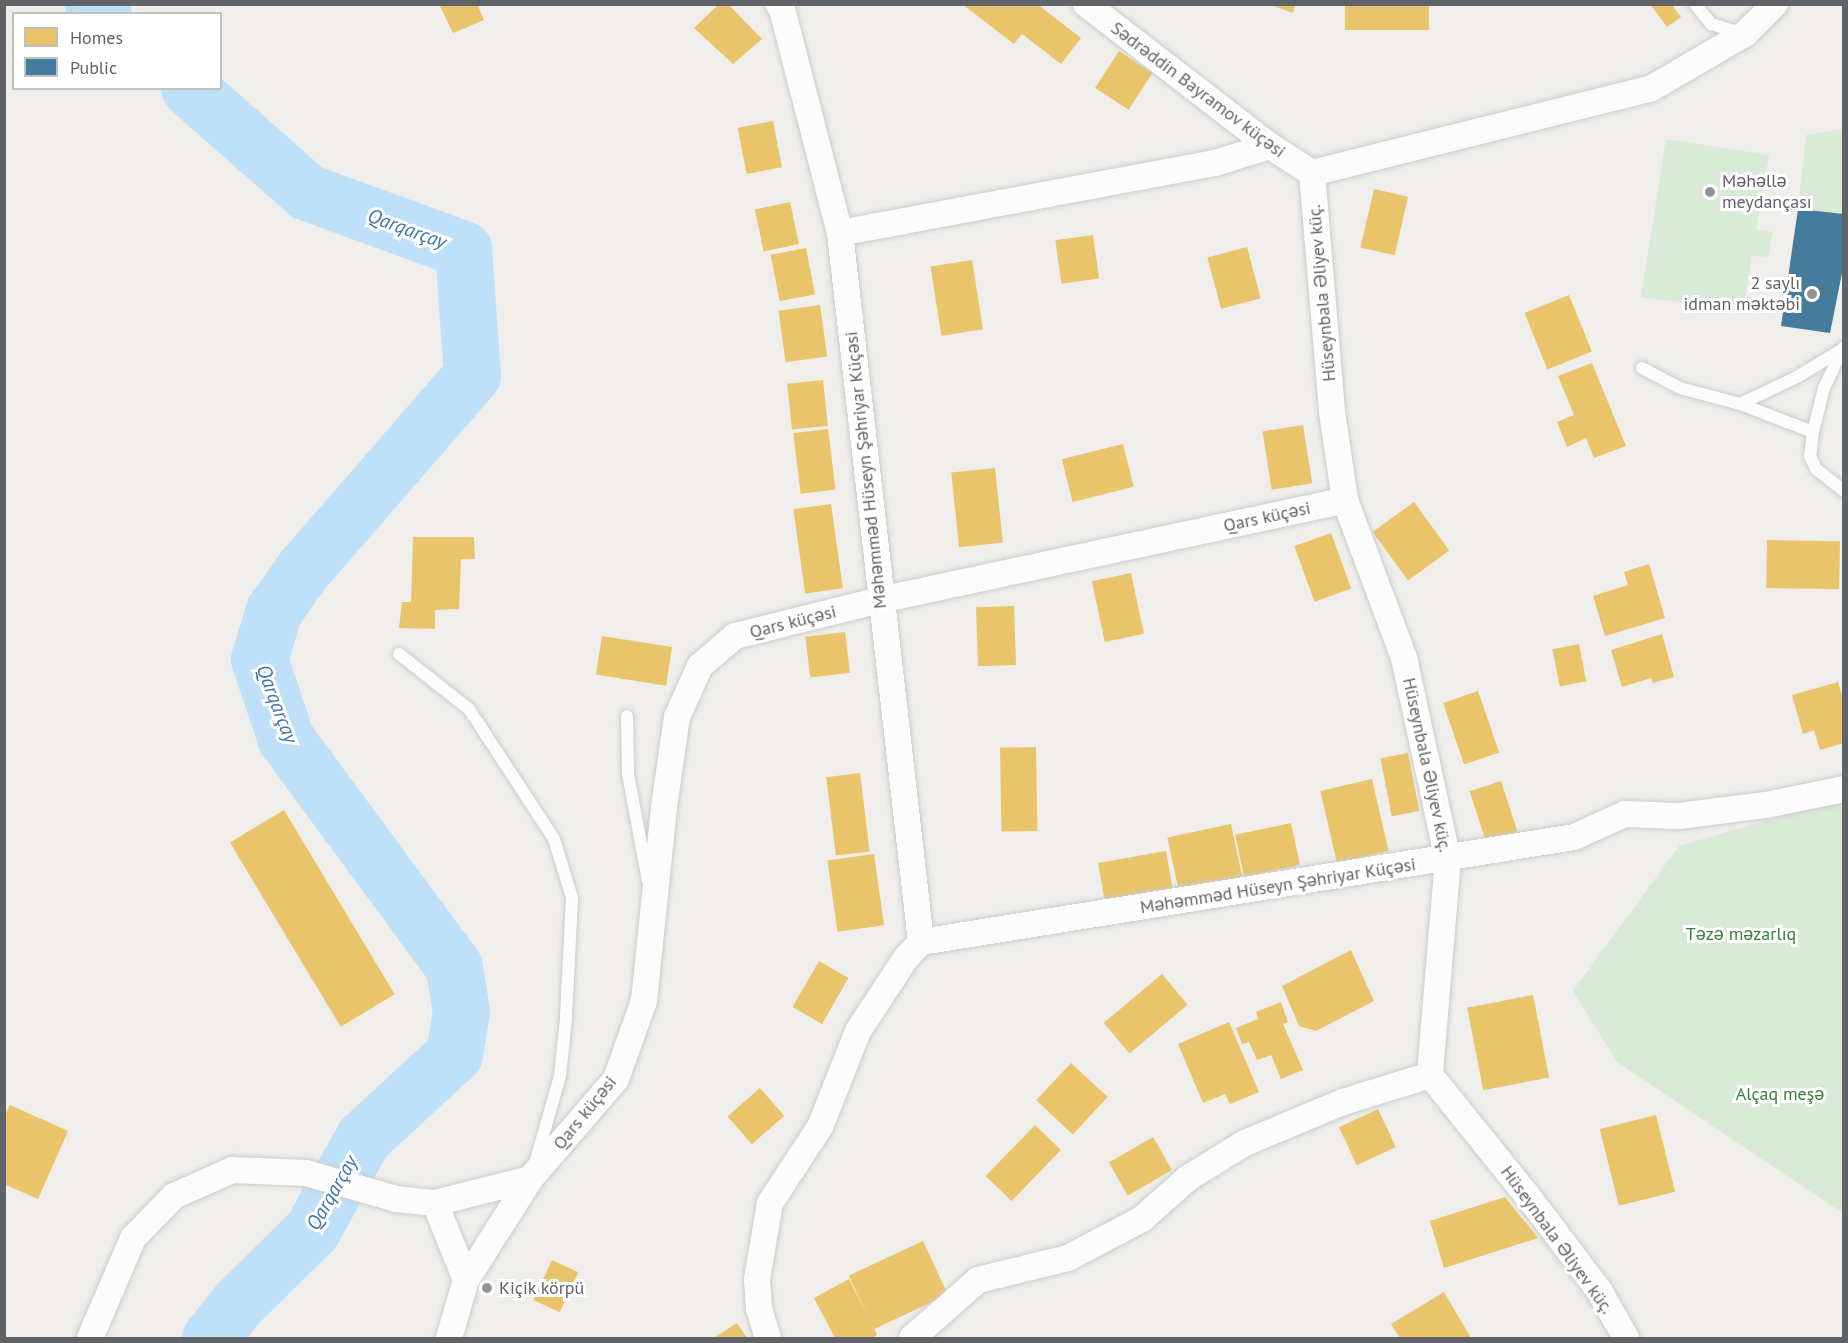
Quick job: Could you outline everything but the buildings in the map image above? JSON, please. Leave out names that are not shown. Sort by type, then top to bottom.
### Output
[{"type":"street","name":"Məhəmməd Hüseyn Şəhriyar Küçəsi","points":[[778,4],[782,9],[840,233],[880,600],[921,942],[1574,837],[1625,814],[1679,816],[1766,805],[1844,789]]},
{"type":"street","name":"Sədrəddin Bayramov küçəsi","points":[[1086,4],[1270,146],[1312,173]]},
{"type":"street","points":[[1312,173],[1650,89],[1745,34],[1775,4]]},
{"type":"street","points":[[840,233],[1215,163],[1270,146]]},
{"type":"street","name":"Hüseynbala Əliyev küç.","points":[[1312,173],[1332,412],[1346,500],[1404,658],[1448,859],[1430,1075],[1527,1195],[1600,1292],[1626,1338]]},
{"type":"street","name":"Qars küçəsi","points":[[466,1280],[530,1179],[616,1079],[644,1001],[664,807],[676,717],[700,666],[735,636],[880,600],[1346,500]]},
{"type":"street","points":[[768,1338],[759,1308],[757,1279],[762,1236],[770,1203],[820,1127],[858,1031],[906,958],[921,942]]},
{"type":"street","points":[[912,1338],[978,1280],[1068,1258],[1142,1219],[1188,1178],[1245,1143],[1343,1102],[1430,1075]]},
{"type":"street","points":[[90,1338],[133,1238],[174,1196],[232,1170],[306,1173],[396,1200],[435,1203],[530,1179]]},
{"type":"street","points":[[435,1203],[466,1280],[449,1338]]},
{"type":"lane","points":[[1695,4],[1712,24],[1745,34]]},
{"type":"lane","points":[[1740,404],[1797,377],[1843,348]]},
{"type":"lane","points":[[1843,348],[1824,388],[1813,432],[1810,456],[1816,469],[1844,491]]},
{"type":"lane","points":[[1642,368],[1680,388],[1740,404],[1813,432]]},
{"type":"lane","points":[[399,654],[469,709],[554,838],[572,898],[566,1018],[560,1076],[530,1179]]},
{"type":"lane","points":[[627,716],[628,774],[653,911]]},
{"type":"green space","points":[[1843,129],[1843,214],[1798,209],[1806,135]]},
{"type":"green space","name":"Məhəllə meydançası","points":[[1666,139],[1769,155],[1756,229],[1773,232],[1768,257],[1752,256],[1743,311],[1641,297]]},
{"type":"green space","name":"Təzə məzarlıq","points":[[1843,800],[1843,1213],[1617,1062],[1573,991],[1679,846]]},
{"type":"waterway","name":"Qarqarçay","points":[[93,4],[101,12]]},
{"type":"waterway","name":"Qarqarçay","points":[[191,90],[307,192],[463,249],[472,375],[304,568],[274,610],[259,659],[286,739],[454,967],[461,1011],[454,1054],[363,1138],[312,1230],[239,1302],[210,1338]]},
{"type":"place","name":"Məhəllə meydançası","points":[[1710,192]]},
{"type":"place","name":"2 saylı idman məktəbi","points":[[1812,294]]},
{"type":"place","name":"Kiçik körpü","points":[[487,1288]]},
{"type":"park label","name":"Alçaq meşə","points":[[1780,1094]]}]
